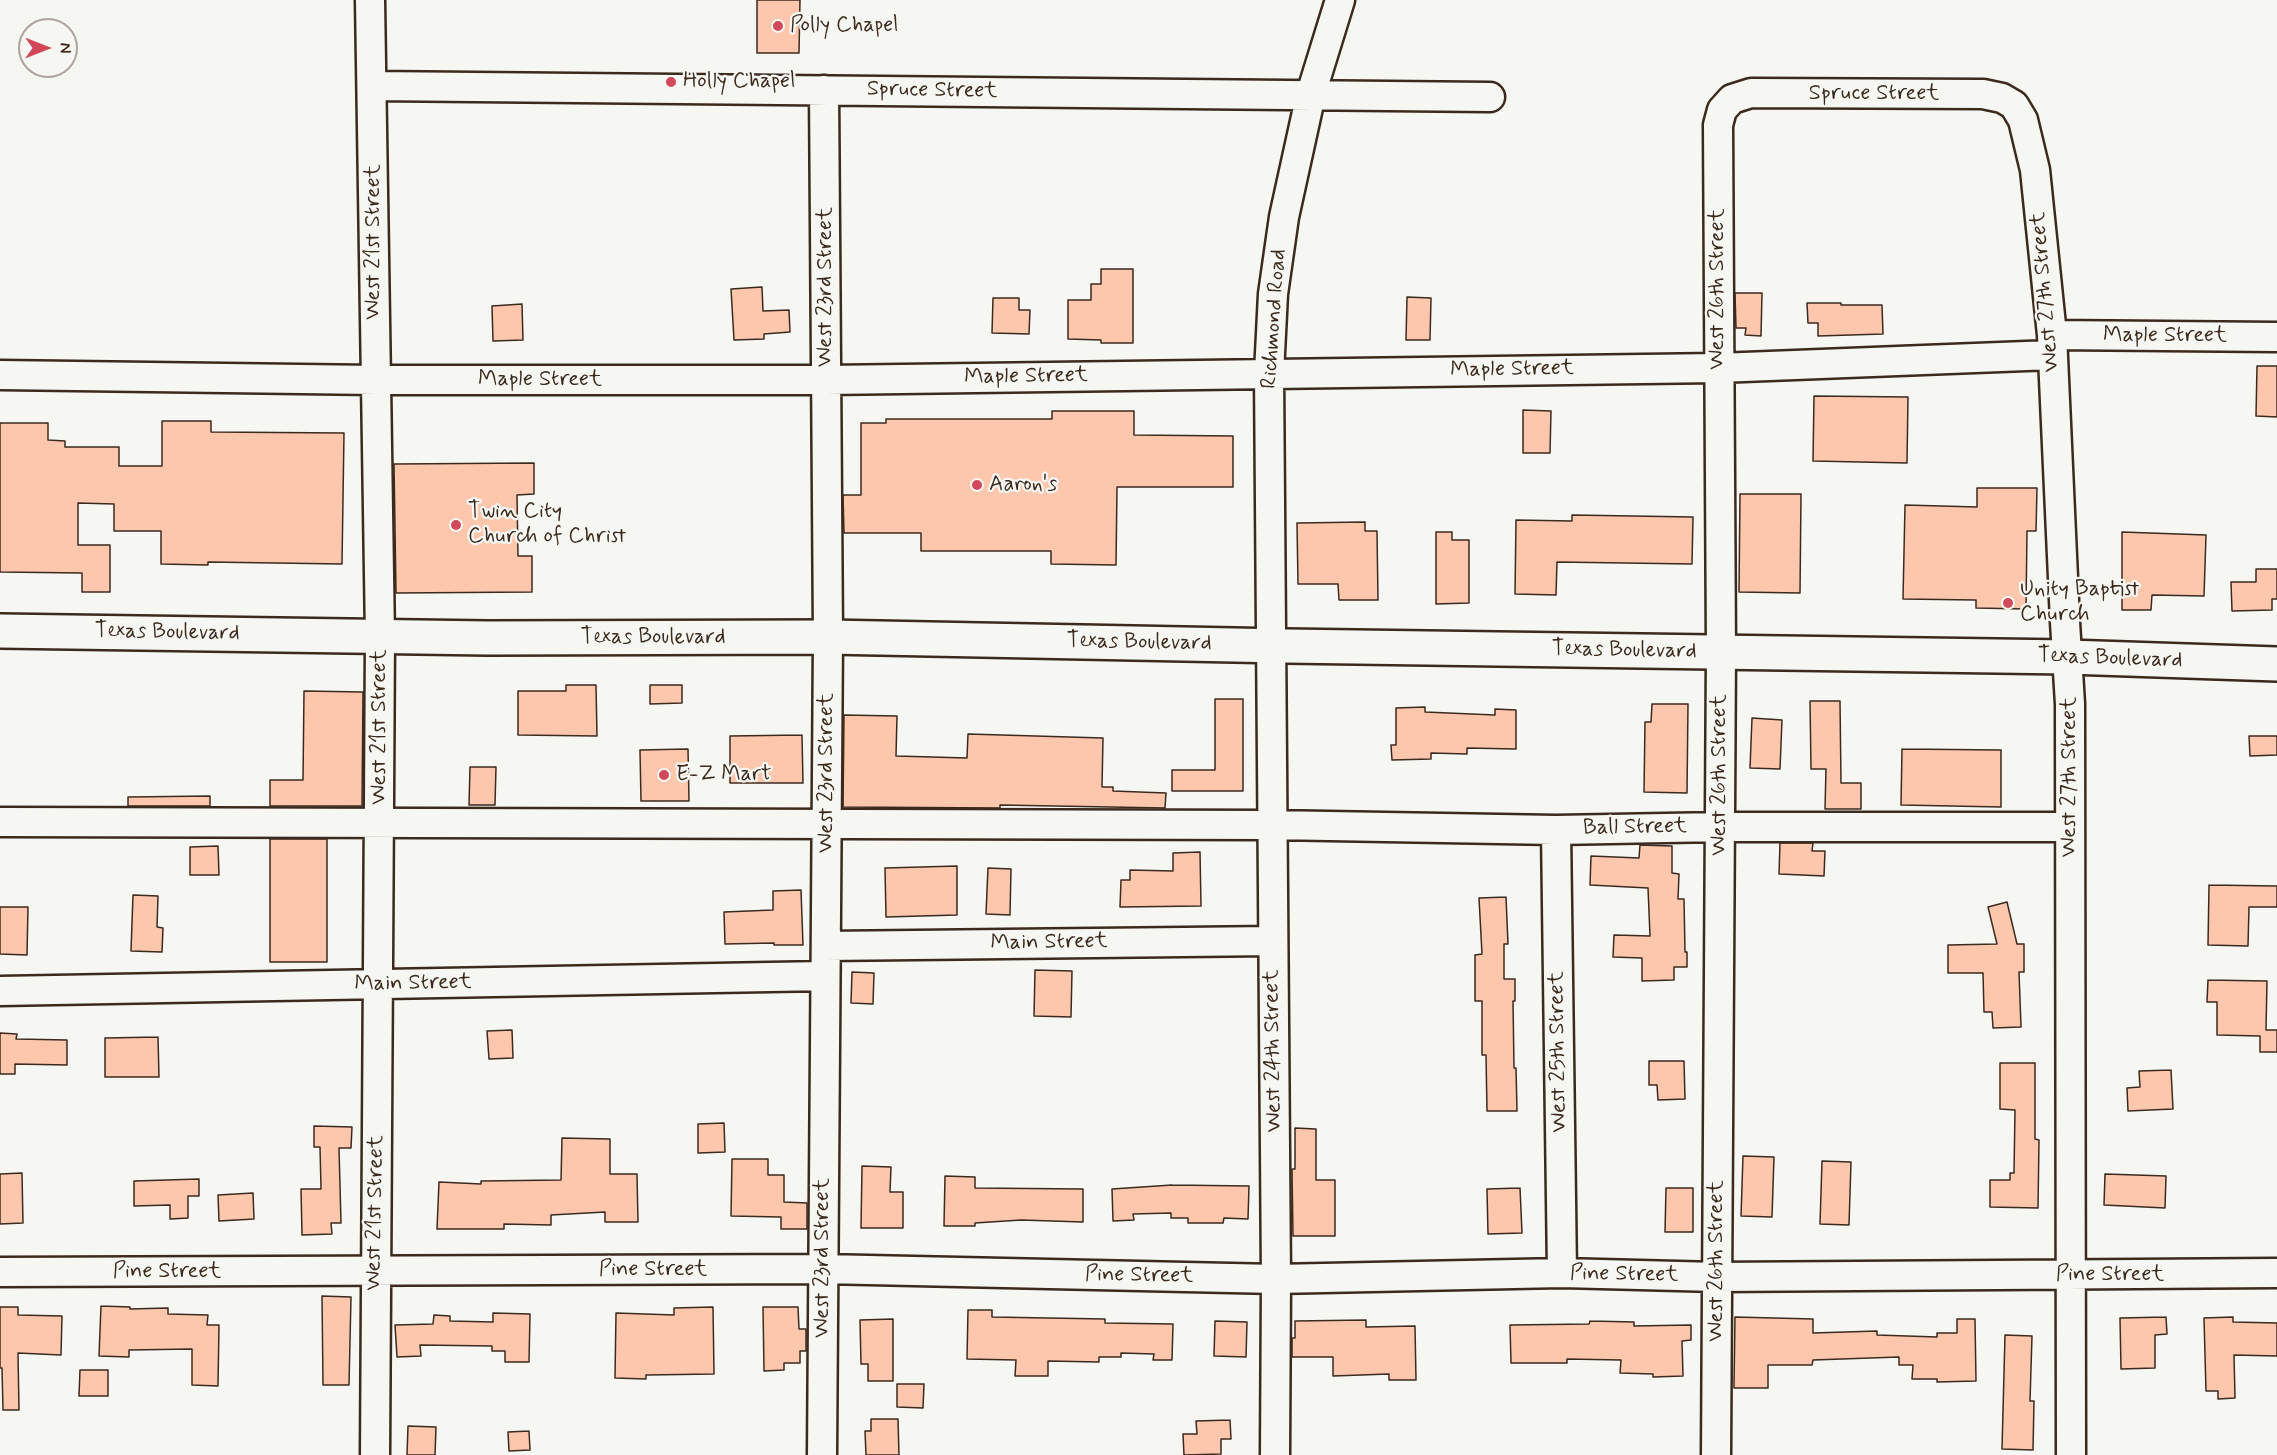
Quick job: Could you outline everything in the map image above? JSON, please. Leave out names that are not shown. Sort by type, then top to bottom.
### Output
[{"type":"main road","name":"Texas Boulevard","points":[[0,630],[380,637],[828,637],[1272,646],[2068,657],[2277,664]]},
{"type":"street","name":"West 21st Street","points":[[370,0],[380,637],[375,1455]]},
{"type":"street","name":"Richmond Road","points":[[1272,646],[1269,373],[1273,294],[1284,218],[1311,94],[1340,0]]},
{"type":"street","name":"Spruce Street","points":[[373,86],[1490,97]]},
{"type":"street","name":"West 23rd Street","points":[[822,1455],[828,637],[824,90]]},
{"type":"street","name":"Spruce Street","points":[[1732,99],[1751,93],[1983,94],[2002,98],[2014,105]]},
{"type":"street","name":"West 26th Street","points":[[1716,1455],[1721,652],[1718,125],[1722,110],[1732,99]]},
{"type":"street","name":"West 27th Street","points":[[2014,105],[2023,120],[2035,170],[2052,345],[2070,704],[2071,1455]]},
{"type":"street","name":"Maple Street","points":[[0,375],[375,380],[827,380],[1718,368],[2052,345],[2277,337]]},
{"type":"street","name":"West 24th Street","points":[[1272,646],[1275,1455]]},
{"type":"street","name":"Ball Street","points":[[0,822],[1272,825],[1556,830],[1720,827],[2070,827]]},
{"type":"street","name":"West 25th Street","points":[[1556,830],[1562,1273]]},
{"type":"street","name":"Main Street","points":[[826,946],[1273,941]]},
{"type":"street","name":"Main Street","points":[[0,991],[825,976]]},
{"type":"street","name":"Pine Street","points":[[0,1272],[823,1269],[1276,1279],[1562,1273],[1717,1277],[2277,1273]]},
{"type":"building","name":"Polly Chapel","points":[[757,0],[800,0],[799,53],[757,53]]},
{"type":"building","points":[[1101,269],[1133,269],[1133,343],[1101,343],[1101,340],[1068,339],[1068,300],[1091,300],[1091,284],[1101,284]]},
{"type":"building","points":[[762,287],[763,311],[789,310],[790,332],[764,334],[764,339],[734,340],[731,289]]},
{"type":"building","points":[[1735,293],[1762,293],[1761,336],[1745,335],[1746,328],[1736,328]]},
{"type":"building","points":[[1407,297],[1431,298],[1430,340],[1406,340]]},
{"type":"building","points":[[993,298],[1019,298],[1019,310],[1030,310],[1029,334],[992,333]]},
{"type":"building","points":[[1807,303],[1882,305],[1883,334],[1818,336],[1818,323],[1808,323]]},
{"type":"building","points":[[522,304],[523,340],[493,341],[492,306]]},
{"type":"building","points":[[2257,366],[2277,366],[2277,417],[2256,416]]},
{"type":"building","points":[[1814,396],[1908,397],[1907,463],[1813,461]]},
{"type":"building","points":[[1523,410],[1551,411],[1550,453],[1523,453]]},
{"type":"building","points":[[1052,411],[1134,411],[1134,435],[1233,436],[1233,487],[1117,487],[1116,565],[1051,564],[1051,551],[921,551],[921,533],[844,533],[843,495],[861,495],[861,423],[886,423],[886,419],[1052,419]]},
{"type":"building","points":[[162,421],[211,421],[211,432],[344,433],[342,564],[208,562],[208,565],[161,564],[161,531],[114,531],[114,504],[78,503],[78,545],[110,545],[110,592],[82,592],[82,573],[0,572],[0,423],[48,423],[48,440],[65,441],[65,447],[119,447],[119,466],[162,466]]},
{"type":"building","name":"Twin City Church of Christ","points":[[534,463],[534,494],[517,495],[518,556],[532,556],[532,592],[396,593],[394,464]]},
{"type":"building","points":[[1977,488],[2037,488],[2036,531],[2027,531],[2026,609],[1976,608],[1976,600],[1903,599],[1905,505],[1977,507]]},
{"type":"building","points":[[1740,494],[1801,494],[1800,593],[1739,592]]},
{"type":"building","points":[[1572,515],[1693,517],[1692,564],[1557,562],[1556,595],[1515,594],[1516,520],[1572,521]]},
{"type":"building","points":[[1365,522],[1365,531],[1377,531],[1378,600],[1339,600],[1338,584],[1298,584],[1297,523]]},
{"type":"building","points":[[1436,532],[1452,532],[1452,540],[1469,540],[1469,603],[1436,604]]},
{"type":"building","points":[[2122,532],[2206,535],[2204,596],[2152,595],[2151,610],[2122,610]]},
{"type":"building","points":[[2256,569],[2277,569],[2277,599],[2272,599],[2272,610],[2232,611],[2231,582],[2256,582]]},
{"type":"building","points":[[566,685],[596,685],[597,736],[518,735],[518,691],[566,691]]},
{"type":"building","name":"E-Z Mart","points":[[650,685],[682,685],[682,703],[650,704]]},
{"type":"building","points":[[304,691],[363,692],[362,806],[270,806],[270,780],[303,780]]},
{"type":"building","points":[[1215,699],[1243,699],[1243,791],[1172,791],[1172,770],[1215,770]]},
{"type":"building","points":[[1810,701],[1840,701],[1841,783],[1861,783],[1861,809],[1825,809],[1826,769],[1811,769]]},
{"type":"building","points":[[1652,704],[1688,704],[1687,793],[1644,792],[1645,722],[1651,722]]},
{"type":"building","points":[[1425,707],[1425,712],[1495,715],[1495,709],[1516,710],[1516,749],[1467,748],[1467,754],[1431,753],[1431,759],[1392,760],[1391,745],[1396,745],[1396,708]]},
{"type":"building","points":[[844,715],[897,716],[896,756],[967,758],[968,734],[1103,738],[1102,787],[1113,787],[1113,791],[1166,793],[1165,808],[1000,805],[1000,808],[843,807]]},
{"type":"building","points":[[1752,718],[1782,720],[1780,769],[1750,768]]},
{"type":"building","points":[[802,735],[803,783],[730,783],[730,736]]},
{"type":"building","points":[[2249,736],[2277,736],[2277,755],[2250,756]]},
{"type":"building","name":"E-Z Mart","points":[[688,749],[689,801],[641,801],[640,750]]},
{"type":"building","points":[[1902,749],[2001,750],[2001,807],[1901,805]]},
{"type":"building","points":[[470,767],[496,767],[495,805],[469,805]]},
{"type":"building","points":[[210,796],[210,806],[128,806],[128,797]]},
{"type":"building","points":[[270,839],[327,839],[327,962],[270,962]]},
{"type":"building","points":[[1780,843],[1813,843],[1812,851],[1825,851],[1824,876],[1779,874]]},
{"type":"building","points":[[1640,845],[1672,846],[1672,873],[1679,874],[1678,899],[1684,899],[1685,952],[1687,952],[1687,967],[1674,967],[1674,980],[1642,981],[1642,958],[1613,957],[1614,935],[1650,936],[1648,888],[1590,885],[1591,856],[1639,858]]},
{"type":"building","points":[[218,846],[219,875],[190,875],[190,847]]},
{"type":"building","points":[[1200,852],[1201,906],[1120,907],[1121,880],[1130,880],[1130,870],[1173,871],[1173,853]]},
{"type":"building","points":[[957,866],[957,915],[886,917],[885,868]]},
{"type":"building","points":[[988,868],[1011,869],[1010,915],[986,914]]},
{"type":"building","points":[[2209,885],[2277,886],[2277,907],[2249,907],[2248,946],[2208,945]]},
{"type":"building","points":[[801,890],[803,945],[725,944],[724,912],[773,910],[773,891]]},
{"type":"building","points":[[133,895],[158,896],[157,927],[163,928],[162,952],[131,951]]},
{"type":"building","points":[[1506,897],[1508,944],[1504,944],[1504,979],[1515,979],[1514,1068],[1516,1068],[1517,1111],[1487,1111],[1486,1055],[1482,1055],[1482,1001],[1475,1001],[1475,955],[1482,954],[1479,898]]},
{"type":"building","points":[[2007,902],[2017,944],[2024,944],[2024,972],[2019,972],[2021,1027],[1993,1028],[1992,1012],[1984,1012],[1983,973],[1948,973],[1948,945],[1997,944],[1988,907]]},
{"type":"building","points":[[0,907],[28,907],[27,955],[0,954]]},
{"type":"building","points":[[1035,970],[1072,971],[1071,1017],[1034,1016]]},
{"type":"building","points":[[852,972],[874,973],[873,1004],[851,1003]]},
{"type":"building","points":[[2208,980],[2267,981],[2266,1030],[2277,1030],[2277,1052],[2260,1052],[2260,1036],[2217,1035],[2217,1002],[2207,1002]]},
{"type":"building","points":[[512,1030],[513,1058],[489,1059],[487,1031]]},
{"type":"building","points":[[0,1033],[17,1034],[16,1039],[67,1040],[67,1065],[15,1064],[15,1074],[0,1074]]},
{"type":"building","points":[[158,1037],[159,1077],[105,1077],[105,1038]]},
{"type":"building","points":[[1649,1061],[1684,1061],[1685,1099],[1658,1100],[1657,1085],[1649,1085]]},
{"type":"building","points":[[2000,1063],[2035,1063],[2035,1139],[2039,1140],[2038,1208],[1990,1207],[1990,1180],[2010,1180],[2010,1173],[2014,1173],[2015,1110],[2000,1109]]},
{"type":"building","points":[[2171,1070],[2173,1109],[2128,1111],[2127,1088],[2140,1087],[2139,1071]]},
{"type":"building","points":[[724,1123],[725,1152],[698,1153],[698,1124]]},
{"type":"building","points":[[314,1126],[352,1127],[351,1148],[339,1148],[341,1223],[331,1223],[332,1234],[302,1235],[301,1189],[321,1189],[320,1147],[314,1147]]},
{"type":"building","points":[[1295,1128],[1316,1129],[1316,1180],[1335,1180],[1335,1236],[1293,1236],[1292,1169],[1295,1169]]},
{"type":"building","points":[[562,1138],[610,1139],[610,1174],[637,1174],[638,1222],[605,1222],[605,1212],[551,1215],[551,1225],[504,1224],[504,1229],[437,1229],[439,1182],[481,1184],[481,1181],[561,1180]]},
{"type":"building","points":[[1743,1156],[1774,1157],[1772,1217],[1741,1216]]},
{"type":"building","points":[[732,1159],[768,1159],[768,1175],[784,1175],[784,1202],[807,1203],[807,1229],[781,1229],[781,1217],[731,1216]]},
{"type":"building","points":[[1822,1161],[1851,1162],[1849,1225],[1820,1224]]},
{"type":"building","points":[[862,1166],[891,1167],[890,1192],[903,1192],[903,1228],[861,1228]]},
{"type":"building","points":[[22,1173],[23,1223],[0,1224],[0,1174]]},
{"type":"building","points":[[2105,1174],[2166,1176],[2165,1208],[2104,1205]]},
{"type":"building","points":[[945,1176],[975,1177],[975,1188],[1083,1189],[1083,1222],[1021,1220],[975,1223],[975,1226],[944,1226]]},
{"type":"building","points":[[199,1179],[199,1196],[188,1196],[188,1218],[170,1219],[170,1205],[134,1206],[134,1181]]},
{"type":"building","points":[[1172,1185],[1249,1186],[1248,1219],[1224,1218],[1223,1223],[1188,1223],[1188,1218],[1171,1218],[1171,1213],[1133,1214],[1134,1220],[1113,1221],[1112,1189]]},
{"type":"building","points":[[1520,1188],[1522,1233],[1488,1234],[1487,1189]]},
{"type":"building","points":[[1666,1188],[1693,1188],[1693,1232],[1665,1232]]},
{"type":"building","points":[[253,1193],[254,1219],[219,1221],[218,1195]]},
{"type":"building","points":[[322,1296],[351,1297],[349,1385],[323,1385]]},
{"type":"building","points":[[101,1306],[130,1307],[130,1309],[168,1308],[168,1314],[208,1315],[207,1325],[219,1325],[218,1386],[192,1385],[192,1349],[129,1350],[129,1357],[99,1356]]},
{"type":"building","points":[[0,1307],[18,1307],[18,1315],[62,1316],[61,1355],[18,1353],[19,1410],[3,1410]]},
{"type":"building","points":[[713,1307],[714,1374],[646,1375],[646,1379],[615,1378],[616,1313],[674,1315],[674,1308]]},
{"type":"building","points":[[763,1307],[798,1307],[799,1329],[806,1329],[806,1351],[800,1351],[800,1363],[784,1363],[784,1370],[764,1371]]},
{"type":"building","points":[[968,1310],[992,1310],[992,1317],[1105,1319],[1105,1323],[1173,1324],[1172,1360],[1153,1360],[1154,1354],[1121,1353],[1121,1357],[1099,1357],[1099,1362],[1048,1361],[1048,1376],[1015,1376],[1016,1360],[967,1359]]},
{"type":"building","points":[[493,1313],[530,1314],[529,1362],[505,1362],[505,1351],[492,1351],[492,1346],[420,1345],[421,1356],[397,1357],[395,1325],[433,1324],[434,1315],[450,1316],[450,1321],[493,1322]]},
{"type":"building","points":[[1735,1317],[1813,1319],[1813,1333],[1877,1331],[1877,1335],[1937,1337],[1937,1333],[1957,1333],[1957,1319],[1975,1319],[1976,1381],[1937,1382],[1937,1379],[1912,1379],[1913,1365],[1899,1365],[1899,1357],[1813,1360],[1812,1365],[1768,1365],[1768,1388],[1734,1388]]},
{"type":"building","points":[[2166,1317],[2167,1334],[2155,1335],[2155,1368],[2121,1369],[2120,1318]]},
{"type":"building","points":[[2233,1317],[2233,1322],[2277,1323],[2277,1356],[2234,1355],[2235,1398],[2218,1399],[2218,1391],[2206,1391],[2204,1318]]},
{"type":"building","points":[[893,1319],[893,1381],[868,1381],[868,1364],[861,1364],[860,1320]]},
{"type":"building","points":[[1366,1320],[1366,1327],[1415,1326],[1416,1380],[1389,1380],[1389,1374],[1333,1376],[1333,1357],[1292,1357],[1295,1321]]},
{"type":"building","points":[[1215,1321],[1247,1322],[1246,1357],[1214,1356]]},
{"type":"building","points":[[1590,1321],[1634,1322],[1634,1326],[1691,1325],[1691,1340],[1682,1341],[1683,1376],[1653,1377],[1653,1374],[1620,1373],[1621,1360],[1567,1359],[1567,1363],[1511,1363],[1510,1325],[1589,1324]]},
{"type":"building","points":[[2005,1335],[2032,1336],[2030,1401],[2034,1401],[2033,1450],[2002,1449]]},
{"type":"building","points":[[80,1370],[108,1370],[108,1396],[79,1396]]},
{"type":"building","points":[[897,1384],[924,1384],[923,1408],[897,1407]]},
{"type":"building","points":[[871,1419],[898,1419],[899,1455],[866,1455],[865,1431],[871,1431]]},
{"type":"building","points":[[1230,1420],[1231,1439],[1221,1439],[1221,1454],[1184,1455],[1183,1434],[1197,1434],[1196,1421]]},
{"type":"building","points":[[408,1426],[436,1427],[435,1455],[407,1455]]},
{"type":"building","points":[[529,1431],[530,1450],[509,1451],[508,1432]]},
{"type":"place","name":"Polly Chapel","points":[[778,26]]},
{"type":"place","name":"Holly Chapel","points":[[671,82]]},
{"type":"place","name":"Aaron's","points":[[977,485]]},
{"type":"place","name":"Twin City Church of Christ","points":[[456,525]]},
{"type":"place","name":"Unity Baptist Church","points":[[2008,603]]},
{"type":"place","name":"E-Z Mart","points":[[664,775]]}]
